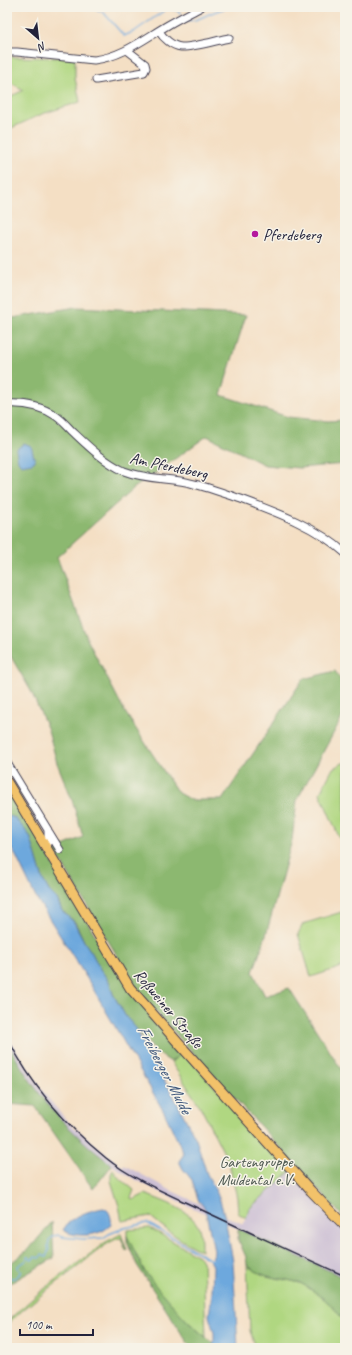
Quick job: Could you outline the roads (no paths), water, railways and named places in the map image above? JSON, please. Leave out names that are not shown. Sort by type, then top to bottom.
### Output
[{"type":"main road","name":"Roßweiner Straße","points":[[7,782],[130,988],[180,1046],[311,1191],[345,1226]]},
{"type":"street","points":[[7,52],[94,60],[105,59],[127,50],[201,7]]},
{"type":"street","points":[[159,31],[163,38],[180,47],[188,47],[229,38]]},
{"type":"street","points":[[96,80],[144,72],[146,68],[145,64],[127,50]]},
{"type":"street","name":"Am Pferdeberg","points":[[7,404],[25,404],[56,416],[101,458],[123,470],[134,474],[187,482],[215,489],[277,512],[316,531],[345,553]]},
{"type":"street","points":[[7,763],[60,850]]},
{"type":"street","points":[[47,848],[48,830]]},
{"type":"water","points":[[24,443],[31,446],[35,461],[21,465],[18,461],[16,450]]},
{"type":"water","points":[[7,815],[15,818],[30,836],[43,880],[49,891],[57,899],[62,911],[74,922],[100,969],[109,981],[113,994],[126,1017],[136,1028],[145,1048],[173,1095],[196,1139],[207,1174],[219,1197],[224,1214],[233,1261],[238,1348],[210,1348],[214,1344],[214,1333],[209,1316],[213,1266],[210,1260],[213,1257],[214,1251],[205,1208],[198,1200],[192,1180],[183,1169],[179,1161],[184,1154],[165,1114],[136,1063],[88,980],[35,896],[16,856],[7,842]]},
{"type":"water","points":[[103,1208],[109,1212],[111,1217],[111,1225],[103,1231],[82,1235],[71,1234],[63,1230],[66,1225],[80,1215]]},
{"type":"waterway","points":[[7,9],[14,7]]},
{"type":"waterway","points":[[93,7],[104,13],[124,36],[135,31],[168,8],[180,13]]},
{"type":"waterway","points":[[184,19],[196,20],[219,10],[233,7]]},
{"type":"waterway","points":[[7,1276],[11,1278],[17,1277],[21,1271],[18,1269],[18,1266],[27,1260],[27,1257],[32,1260],[34,1257],[39,1258],[42,1255],[46,1257],[49,1249],[49,1240],[54,1236],[58,1235],[61,1237],[84,1239],[103,1238],[124,1228],[147,1223],[211,1260]]},
{"type":"railway","points":[[7,1037],[16,1055],[50,1103],[76,1132],[117,1166],[166,1193],[345,1276]]},
{"type":"place","name":"Pferdeberg","points":[[255,234]]},
{"type":"water label","name":"Freiberger Mulde","points":[[165,1069]]},
{"type":"park label","name":"Gartengruppe Muldental e.V.","points":[[256,1170]]}]
